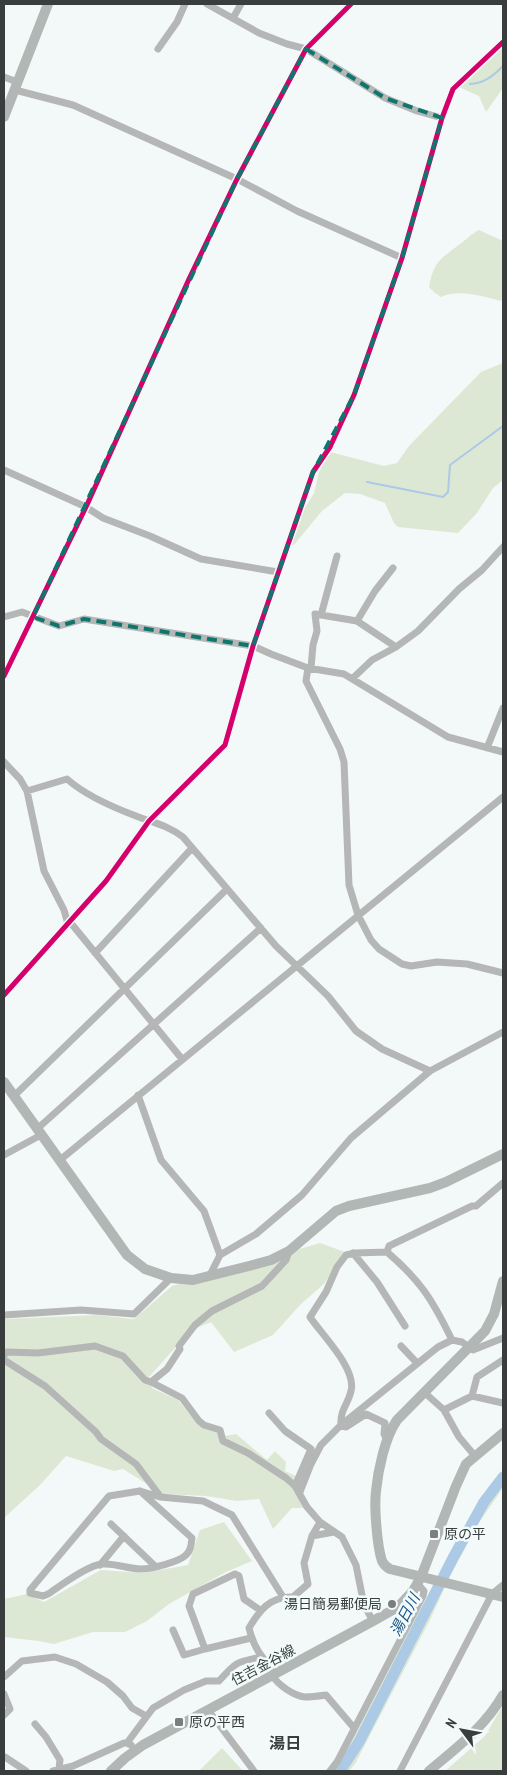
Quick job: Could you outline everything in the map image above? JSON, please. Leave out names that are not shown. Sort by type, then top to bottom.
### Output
[{"type":"street","points":[[4,117],[48,4]]},
{"type":"street","points":[[158,49],[177,22],[185,4]]},
{"type":"street","points":[[207,4],[259,33],[306,49],[385,98],[417,111],[442,118]]},
{"type":"street","points":[[232,18],[241,4]]},
{"type":"street","points":[[4,676],[86,507],[189,279],[237,179],[306,49],[351,4]]},
{"type":"street","points":[[4,995],[106,881],[149,821],[225,745],[253,646],[313,472],[330,447],[354,395],[402,258],[442,118],[453,89],[503,42]]},
{"type":"street","points":[[4,77],[16,86],[73,105],[237,179],[320,222],[402,258]]},
{"type":"street","points":[[4,470],[86,507],[103,518],[150,536],[201,559],[278,572]]},
{"type":"street","points":[[353,678],[372,660],[396,647],[418,631],[459,589],[482,570],[503,547]]},
{"type":"street","points":[[321,615],[337,556]]},
{"type":"street","points":[[357,621],[375,591],[393,568]]},
{"type":"street","points":[[4,617],[22,612],[59,626],[84,619],[253,646],[309,668],[344,674],[448,737],[503,752]]},
{"type":"street","points":[[396,647],[357,621],[315,614],[317,632],[306,681],[340,749],[344,762],[349,886],[358,915],[371,940],[379,949],[402,964],[411,966],[437,962],[467,964],[503,973]]},
{"type":"street","points":[[487,748],[503,708]]},
{"type":"street","points":[[4,762],[20,779],[27,791],[44,871],[69,923],[182,1059]]},
{"type":"street","points":[[27,791],[67,779],[80,790],[149,821],[171,828],[183,837],[261,928],[328,996],[356,1031],[382,1049],[430,1071]]},
{"type":"street","points":[[60,1160],[296,965],[503,798]]},
{"type":"street","points":[[95,953],[192,848]]},
{"type":"street","points":[[14,1096],[227,889]]},
{"type":"street","points":[[4,1155],[39,1132],[153,1025],[261,928]]},
{"type":"street","points":[[210,1276],[220,1255],[256,1234],[302,1194],[351,1138],[430,1071],[503,1032]]},
{"type":"street","points":[[4,1082],[127,1255],[145,1269],[170,1278],[193,1280],[271,1260],[289,1251],[336,1211],[350,1206],[430,1188],[503,1154]]},
{"type":"street","points":[[138,1095],[161,1160],[204,1211],[220,1255]]},
{"type":"street","points":[[387,1252],[389,1246],[472,1206],[476,1206],[503,1183]]},
{"type":"street","points":[[151,1382],[167,1369],[180,1348],[179,1346],[195,1325],[212,1311],[262,1286],[286,1260],[289,1251]]},
{"type":"street","points":[[341,1425],[341,1415],[351,1391],[351,1379],[345,1364],[310,1317],[326,1292],[337,1267],[346,1255],[352,1253],[387,1252],[420,1283],[435,1305],[452,1340]]},
{"type":"street","points":[[352,1253],[376,1282],[406,1326]]},
{"type":"street","points":[[4,1315],[81,1310],[134,1314],[170,1278]]},
{"type":"street","points":[[503,1281],[491,1322],[485,1331],[391,1428],[376,1495],[379,1546],[382,1561],[390,1569],[419,1580],[447,1582],[503,1597]]},
{"type":"street","points":[[298,1489],[321,1446],[341,1425],[438,1347],[452,1340],[462,1342],[473,1350],[503,1338]]},
{"type":"street","points":[[4,1355],[7,1352],[38,1353],[95,1346],[123,1356],[145,1380],[182,1398],[199,1421],[204,1425],[220,1430],[223,1441],[248,1453],[298,1489],[307,1507],[320,1522],[342,1537],[356,1565],[364,1605],[373,1621]]},
{"type":"street","points":[[402,1346],[417,1363]]},
{"type":"street","points":[[4,1360],[45,1386],[102,1439],[129,1458],[160,1497]]},
{"type":"street","points":[[472,1396],[477,1377],[503,1360]]},
{"type":"street","points":[[425,1393],[444,1410],[459,1437],[475,1456]]},
{"type":"street","points":[[444,1410],[472,1396],[503,1404]]},
{"type":"street","points":[[269,1413],[285,1431],[311,1449],[298,1489]]},
{"type":"street","points":[[341,1425],[346,1427],[366,1414],[384,1423],[384,1434],[387,1440]]},
{"type":"street","name":"住吉金谷線","points":[[111,1771],[136,1749],[373,1621],[404,1602],[419,1580],[466,1464],[503,1433]]},
{"type":"street","points":[[140,1491],[192,1538],[191,1547],[182,1558],[142,1569],[103,1564],[83,1571],[48,1594],[43,1596],[30,1594],[30,1590],[109,1496],[140,1491],[160,1497],[203,1501],[232,1515],[283,1597]]},
{"type":"street","points":[[320,1522],[312,1536],[304,1563],[308,1584],[293,1597],[283,1597],[260,1610],[249,1628],[251,1638],[261,1657],[275,1674],[277,1683],[304,1697],[326,1695],[354,1728]]},
{"type":"street","points":[[111,1524],[155,1566]]},
{"type":"street","points":[[312,1536],[334,1532]]},
{"type":"street","points":[[100,1565],[124,1536]]},
{"type":"street","points":[[205,1649],[189,1606],[193,1594],[235,1574],[239,1576],[244,1599],[260,1610]]},
{"type":"street","points":[[330,1771],[337,1762],[423,1596],[424,1591],[419,1580]]},
{"type":"street","points":[[400,1771],[492,1594],[503,1585]]},
{"type":"street","points":[[174,1630],[184,1655],[251,1638]]},
{"type":"street","points":[[4,1677],[22,1661],[55,1657],[76,1664],[107,1682],[123,1696],[132,1708],[146,1716]]},
{"type":"street","points":[[56,1770],[73,1766],[127,1743],[153,1708],[184,1690],[206,1681],[219,1681],[239,1661],[261,1657]]},
{"type":"street","points":[[4,1694],[10,1709],[4,1715]]},
{"type":"street","points":[[429,1771],[483,1725],[503,1695]]},
{"type":"street","points":[[208,1710],[254,1771]]},
{"type":"street","points":[[35,1724],[60,1760],[56,1770]]},
{"type":"street","points":[[127,1743],[136,1749]]},
{"type":"street","points":[[4,1757],[26,1771]]},
{"type":"highlighted area","points":[[306,49],[385,98],[442,118],[402,258],[354,395],[313,472],[253,646],[84,619],[59,626],[33,617],[237,179]]},
{"type":"green space","points":[[503,47],[503,88],[486,112],[479,96],[459,87]]},
{"type":"green space","points":[[479,230],[503,241],[503,299],[500,301],[463,293],[441,297],[429,287],[436,265],[443,257]]},
{"type":"green space","points":[[503,363],[503,480],[493,488],[477,513],[458,533],[398,527],[394,523],[385,503],[360,494],[345,493],[322,511],[293,546],[289,534],[314,493],[319,472],[330,452],[384,466],[397,463],[409,446],[481,372]]},
{"type":"green space","points":[[320,1243],[345,1252],[325,1283],[301,1304],[273,1335],[234,1352],[211,1322],[190,1331],[149,1377],[152,1388],[178,1400],[198,1425],[225,1436],[236,1434],[267,1460],[275,1451],[286,1462],[285,1471],[296,1476],[305,1508],[292,1508],[273,1529],[259,1499],[237,1501],[206,1496],[163,1494],[123,1469],[114,1471],[66,1456],[40,1485],[4,1518],[4,1319],[96,1315],[134,1319],[172,1286]]},
{"type":"green space","points":[[503,1470],[503,1488],[478,1524],[449,1578],[430,1620],[355,1764],[349,1771],[335,1771],[373,1694],[479,1501]]},
{"type":"green space","points":[[224,1522],[252,1561],[224,1573],[169,1604],[147,1621],[125,1632],[93,1632],[54,1644],[4,1637],[4,1599],[27,1594],[44,1602],[101,1570],[143,1573],[188,1565],[200,1530]]},
{"type":"green space","points":[[503,1705],[503,1771],[445,1771],[485,1736]]},
{"type":"green space","points":[[222,1748],[243,1771],[199,1771]]},
{"type":"waterway","points":[[470,84],[488,78],[503,66]]},
{"type":"waterway","points":[[367,482],[443,497],[448,492],[450,465],[503,426]]},
{"type":"waterway","name":"湯日川","points":[[340,1771],[359,1742],[453,1558],[484,1502],[503,1477]]},
{"type":"cycle path","points":[[4,676],[86,507],[189,279],[237,179],[306,49],[351,4]]},
{"type":"cycle path","points":[[4,995],[106,881],[149,821],[225,745],[253,646],[313,472],[330,447],[354,395],[402,258],[442,118],[453,89],[503,42]]},
{"type":"place","name":"原の平","points":[[434,1534]]},
{"type":"place","name":"湯日簡易郵便局","points":[[392,1604]]},
{"type":"place","name":"原の平西","points":[[179,1722]]},
{"type":"district","name":"湯日","points":[[285,1743]]}]
